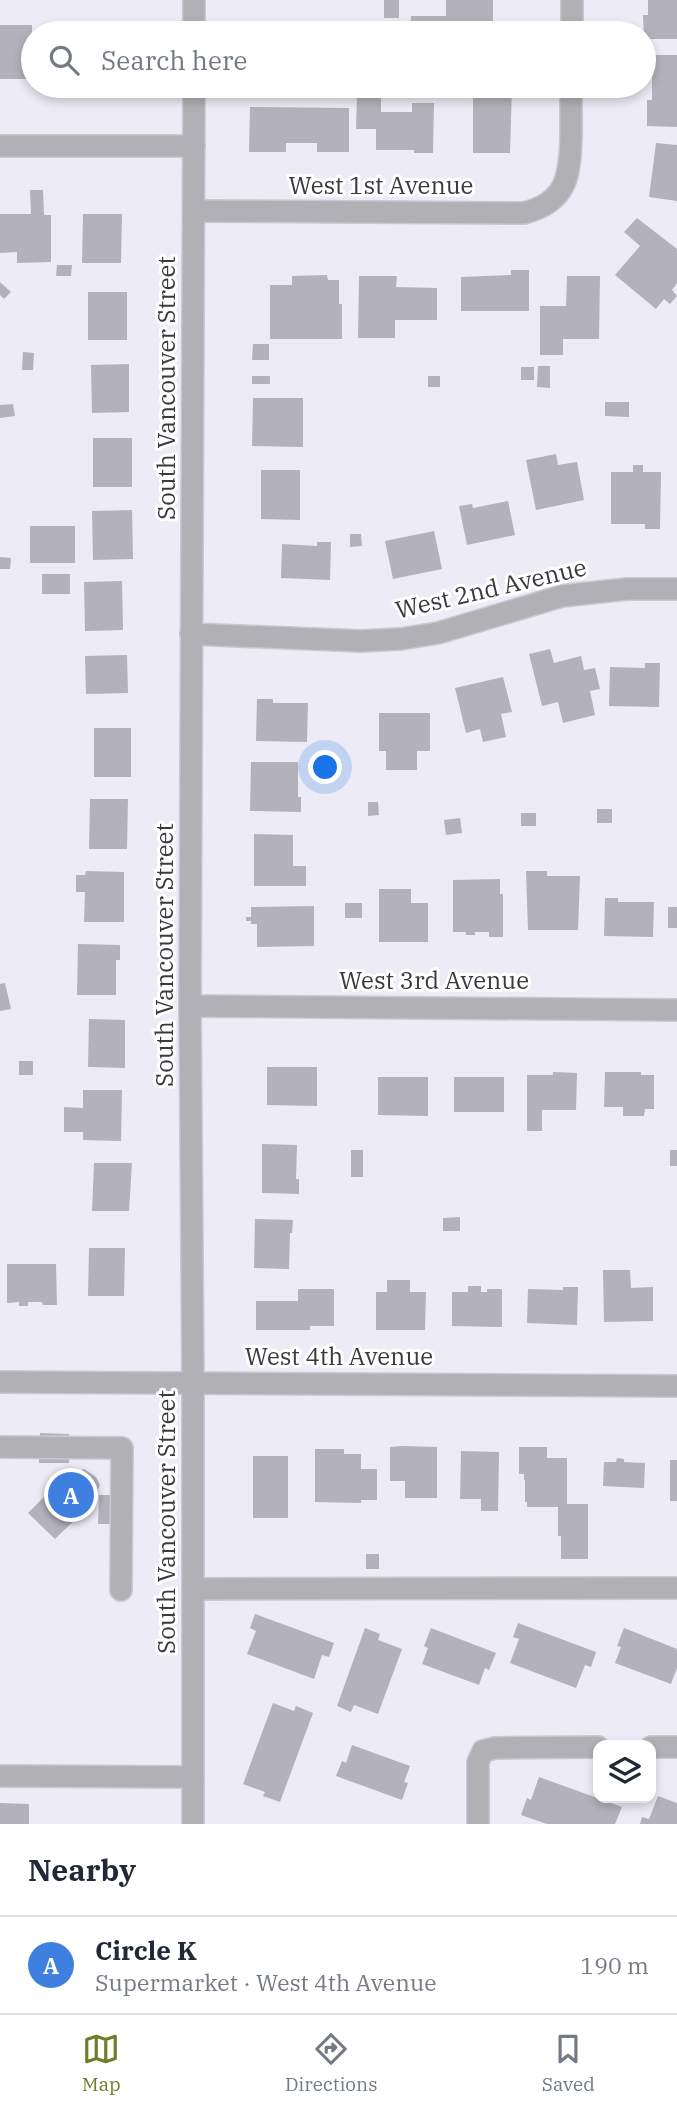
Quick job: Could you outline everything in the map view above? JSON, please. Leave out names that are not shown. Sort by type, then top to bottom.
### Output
[{"type":"street","points":[[194,0],[194,21]]},
{"type":"street","points":[[572,0],[572,21]]},
{"type":"street","name":"South Vancouver Street","points":[[193,1824],[194,1383],[190,1006],[194,98]]},
{"type":"street","name":"West 1st Avenue","points":[[195,211],[524,213],[538,209],[552,201],[567,182],[570,168],[571,98]]},
{"type":"street","points":[[0,146],[194,146]]},
{"type":"street","name":"West 2nd Avenue","points":[[191,634],[361,641],[400,639],[438,633],[562,596],[627,589],[677,589]]},
{"type":"street","name":"West 3rd Avenue","points":[[190,1006],[677,1010]]},
{"type":"street","name":"West 4th Avenue","points":[[0,1382],[677,1386]]},
{"type":"street","points":[[1,1447],[122,1448],[121,1590]]},
{"type":"street","points":[[193,1589],[677,1588]]},
{"type":"street","points":[[478,1824],[478,1762],[483,1751],[495,1748],[593,1747]]},
{"type":"street","points":[[656,1747],[677,1747]]},
{"type":"street","points":[[0,1776],[193,1777]]},
{"type":"building","points":[[384,0],[399,0],[399,18],[384,18]]},
{"type":"building","points":[[446,0],[493,0],[493,21],[411,21],[411,16],[446,16]]},
{"type":"building","points":[[648,0],[677,0],[677,39],[656,39],[656,21],[643,21],[643,15],[648,15]]},
{"type":"building","points":[[0,25],[21,25],[21,79],[0,79]]},
{"type":"building","points":[[656,55],[677,55],[677,127],[647,126],[647,100],[656,98]]},
{"type":"building","points":[[357,98],[381,98],[381,112],[412,112],[412,103],[434,103],[433,153],[376,150],[376,129],[356,129]]},
{"type":"building","points":[[473,98],[512,98],[510,153],[473,153]]},
{"type":"building","points":[[250,107],[349,108],[349,152],[317,152],[317,143],[286,143],[286,152],[249,152]]},
{"type":"building","points":[[656,143],[677,145],[677,201],[649,197]]},
{"type":"building","points":[[30,190],[43,190],[44,215],[51,215],[51,262],[17,263],[17,252],[0,253],[0,214],[31,214]]},
{"type":"building","points":[[83,214],[122,214],[121,263],[82,263]]},
{"type":"building","points":[[637,218],[677,249],[677,283],[672,290],[677,296],[670,304],[664,299],[656,309],[615,275],[640,246],[624,232]]},
{"type":"building","points":[[57,265],[72,265],[71,276],[56,276]]},
{"type":"building","points":[[511,270],[529,270],[529,311],[461,311],[461,277],[511,275]]},
{"type":"building","points":[[327,275],[328,280],[339,280],[342,339],[270,339],[270,285],[292,285],[292,276]]},
{"type":"building","points":[[359,276],[397,276],[396,287],[437,288],[437,320],[395,320],[395,338],[358,338]]},
{"type":"building","points":[[567,276],[600,276],[599,339],[563,339],[563,355],[540,355],[540,306],[566,306]]},
{"type":"building","points":[[0,282],[11,292],[4,299],[0,295]]},
{"type":"building","points":[[88,292],[127,292],[127,340],[88,340]]},
{"type":"building","points":[[253,344],[269,344],[269,360],[252,360]]},
{"type":"building","points":[[23,352],[34,353],[33,370],[22,370]]},
{"type":"building","points":[[129,364],[129,412],[92,413],[91,365]]},
{"type":"building","points":[[538,366],[550,366],[550,388],[537,387]]},
{"type":"building","points":[[521,367],[534,367],[534,380],[521,380]]},
{"type":"building","points":[[252,376],[270,376],[270,384],[252,384]]},
{"type":"building","points":[[428,376],[440,376],[440,387],[428,387]]},
{"type":"building","points":[[253,398],[303,398],[303,447],[252,446]]},
{"type":"building","points":[[605,402],[629,402],[629,417],[605,416]]},
{"type":"building","points":[[13,404],[15,416],[0,418],[0,405]]},
{"type":"building","points":[[93,438],[132,438],[132,487],[93,487]]},
{"type":"building","points":[[556,454],[558,465],[577,462],[584,500],[536,510],[526,460]]},
{"type":"building","points":[[633,465],[643,465],[643,472],[661,472],[660,529],[645,529],[645,524],[611,524],[611,472],[633,472]]},
{"type":"building","points":[[261,470],[300,470],[300,520],[261,519]]},
{"type":"building","points":[[508,501],[515,535],[467,545],[459,506],[472,504],[473,508]]},
{"type":"building","points":[[132,510],[133,559],[93,560],[92,511]]},
{"type":"building","points":[[30,526],[75,526],[75,563],[30,563]]},
{"type":"building","points":[[434,531],[442,569],[393,579],[385,541]]},
{"type":"building","points":[[350,534],[361,534],[362,546],[350,547]]},
{"type":"building","points":[[317,542],[331,542],[330,580],[281,578],[282,544],[317,546]]},
{"type":"building","points":[[0,557],[11,558],[10,569],[0,569]]},
{"type":"building","points":[[42,574],[70,574],[70,594],[42,594]]},
{"type":"building","points":[[122,581],[123,630],[85,631],[84,582]]},
{"type":"building","points":[[550,649],[554,663],[581,656],[584,670],[595,668],[600,689],[590,691],[595,715],[563,723],[558,702],[542,706],[529,654]]},
{"type":"building","points":[[127,655],[128,693],[86,694],[85,656]]},
{"type":"building","points":[[645,663],[660,663],[659,707],[609,706],[610,667],[645,668]]},
{"type":"building","points":[[503,677],[512,712],[501,714],[506,737],[483,742],[480,729],[466,733],[455,688]]},
{"type":"building","points":[[257,699],[273,699],[273,703],[308,703],[307,742],[256,741]]},
{"type":"building","points":[[379,713],[430,713],[430,751],[417,751],[417,770],[386,770],[386,751],[379,751]]},
{"type":"building","points":[[94,728],[131,728],[131,777],[94,777]]},
{"type":"building","points":[[251,762],[298,762],[301,812],[250,811]]},
{"type":"building","points":[[90,799],[128,799],[127,849],[89,849]]},
{"type":"building","points":[[368,802],[378,802],[379,815],[368,816]]},
{"type":"building","points":[[597,809],[612,809],[612,823],[597,823]]},
{"type":"building","points":[[521,813],[536,813],[536,826],[521,826]]},
{"type":"building","points":[[460,818],[462,833],[446,835],[444,820]]},
{"type":"building","points":[[254,834],[293,835],[293,866],[306,866],[306,886],[254,886]]},
{"type":"building","points":[[86,871],[124,872],[124,922],[84,922],[85,892],[76,892],[76,875],[85,875]]},
{"type":"building","points":[[526,871],[547,871],[547,876],[580,876],[578,930],[528,930]]},
{"type":"building","points":[[500,879],[500,894],[503,894],[503,937],[489,937],[489,932],[466,935],[466,932],[453,932],[453,880]]},
{"type":"building","points":[[379,889],[411,889],[411,903],[428,903],[428,942],[379,942]]},
{"type":"building","points":[[605,898],[618,898],[618,902],[654,902],[653,937],[604,936]]},
{"type":"building","points":[[345,903],[362,903],[362,918],[345,918]]},
{"type":"building","points":[[314,906],[314,946],[257,947],[257,924],[246,921],[246,917],[251,917],[251,907]]},
{"type":"building","points":[[668,907],[677,907],[677,928],[668,928]]},
{"type":"building","points":[[78,944],[120,945],[120,960],[116,960],[116,995],[77,995]]},
{"type":"building","points":[[5,983],[11,1009],[0,1011],[0,984]]},
{"type":"building","points":[[89,1019],[125,1020],[125,1068],[88,1067]]},
{"type":"building","points":[[19,1061],[33,1061],[33,1075],[19,1075]]},
{"type":"building","points":[[267,1067],[317,1067],[317,1106],[267,1105]]},
{"type":"building","points":[[553,1072],[577,1073],[576,1110],[542,1110],[542,1131],[527,1131],[527,1075],[553,1075]]},
{"type":"building","points":[[605,1072],[641,1072],[641,1075],[654,1075],[654,1109],[645,1109],[644,1116],[623,1116],[623,1107],[604,1107]]},
{"type":"building","points":[[378,1077],[428,1077],[428,1116],[378,1115]]},
{"type":"building","points":[[454,1077],[504,1077],[504,1112],[454,1112]]},
{"type":"building","points":[[83,1090],[122,1090],[121,1141],[83,1140],[83,1132],[64,1132],[64,1107],[83,1108]]},
{"type":"building","points":[[262,1144],[297,1145],[296,1179],[299,1179],[299,1194],[262,1193]]},
{"type":"building","points":[[351,1150],[363,1150],[363,1177],[351,1177]]},
{"type":"building","points":[[670,1150],[677,1150],[677,1166],[670,1166]]},
{"type":"building","points":[[94,1163],[132,1163],[129,1211],[92,1211]]},
{"type":"building","points":[[460,1217],[460,1231],[443,1231],[443,1218]]},
{"type":"building","points":[[255,1219],[293,1220],[289,1269],[254,1268]]},
{"type":"building","points":[[89,1248],[125,1248],[124,1296],[88,1296]]},
{"type":"building","points":[[7,1264],[56,1264],[57,1305],[28,1302],[28,1306],[19,1306],[19,1302],[7,1303]]},
{"type":"building","points":[[603,1270],[630,1270],[631,1288],[653,1287],[653,1321],[604,1322]]},
{"type":"building","points":[[387,1280],[410,1280],[410,1292],[426,1292],[425,1330],[376,1330],[376,1292],[387,1292]]},
{"type":"building","points":[[468,1286],[481,1286],[481,1292],[487,1292],[487,1289],[502,1289],[502,1327],[452,1326],[452,1292],[468,1292]]},
{"type":"building","points":[[563,1287],[578,1287],[577,1325],[527,1323],[528,1289],[563,1290]]},
{"type":"building","points":[[298,1289],[334,1289],[334,1326],[310,1326],[310,1330],[256,1330],[256,1301],[298,1301]]},
{"type":"building","points":[[40,1433],[69,1434],[69,1463],[39,1463]]},
{"type":"building","points":[[390,1447],[437,1447],[437,1498],[405,1498],[405,1481],[390,1481]]},
{"type":"building","points":[[519,1447],[547,1447],[547,1458],[567,1458],[567,1504],[588,1504],[588,1559],[561,1559],[558,1507],[527,1507],[524,1474],[519,1474]]},
{"type":"building","points":[[315,1449],[344,1449],[344,1454],[361,1454],[361,1469],[377,1469],[377,1500],[361,1500],[361,1503],[315,1502]]},
{"type":"building","points":[[461,1451],[499,1452],[498,1511],[481,1511],[481,1499],[460,1499]]},
{"type":"building","points":[[253,1456],[288,1456],[288,1518],[253,1518]]},
{"type":"building","points":[[617,1458],[624,1459],[624,1462],[645,1463],[644,1488],[603,1486],[604,1462],[616,1462]]},
{"type":"building","points":[[670,1460],[677,1460],[677,1501],[670,1501]]},
{"type":"building","points":[[84,1469],[96,1477],[100,1485],[91,1504],[55,1539],[28,1513],[64,1477]]},
{"type":"building","points":[[99,1495],[129,1495],[129,1524],[98,1524]]},
{"type":"building","points":[[366,1554],[379,1554],[379,1569],[366,1569]]},
{"type":"building","points":[[255,1614],[334,1643],[329,1657],[322,1655],[314,1679],[247,1654],[256,1631],[250,1628]]},
{"type":"building","points":[[518,1623],[596,1652],[591,1667],[585,1665],[576,1688],[510,1663],[519,1639],[513,1637]]},
{"type":"building","points":[[365,1628],[380,1634],[378,1640],[402,1649],[378,1714],[354,1705],[351,1712],[337,1706]]},
{"type":"building","points":[[431,1628],[496,1653],[489,1670],[485,1668],[479,1685],[422,1664],[428,1648],[424,1646]]},
{"type":"building","points":[[624,1628],[677,1649],[677,1668],[671,1684],[615,1663],[621,1647],[617,1646]]},
{"type":"building","points":[[273,1703],[294,1711],[296,1706],[313,1713],[280,1802],[263,1796],[265,1792],[243,1784]]},
{"type":"building","points":[[352,1745],[410,1766],[404,1782],[408,1783],[402,1800],[336,1776],[342,1761],[346,1763]]},
{"type":"building","points":[[539,1777],[593,1797],[593,1803],[611,1803],[622,1807],[615,1824],[547,1824],[521,1815],[527,1798],[531,1800]]},
{"type":"building","points":[[658,1796],[677,1803],[677,1824],[640,1824],[642,1817],[649,1819]]},
{"type":"building","points":[[0,1803],[29,1804],[29,1824],[0,1824]]},
{"type":"place","name":"Circle K","points":[[71,1495]]}]
